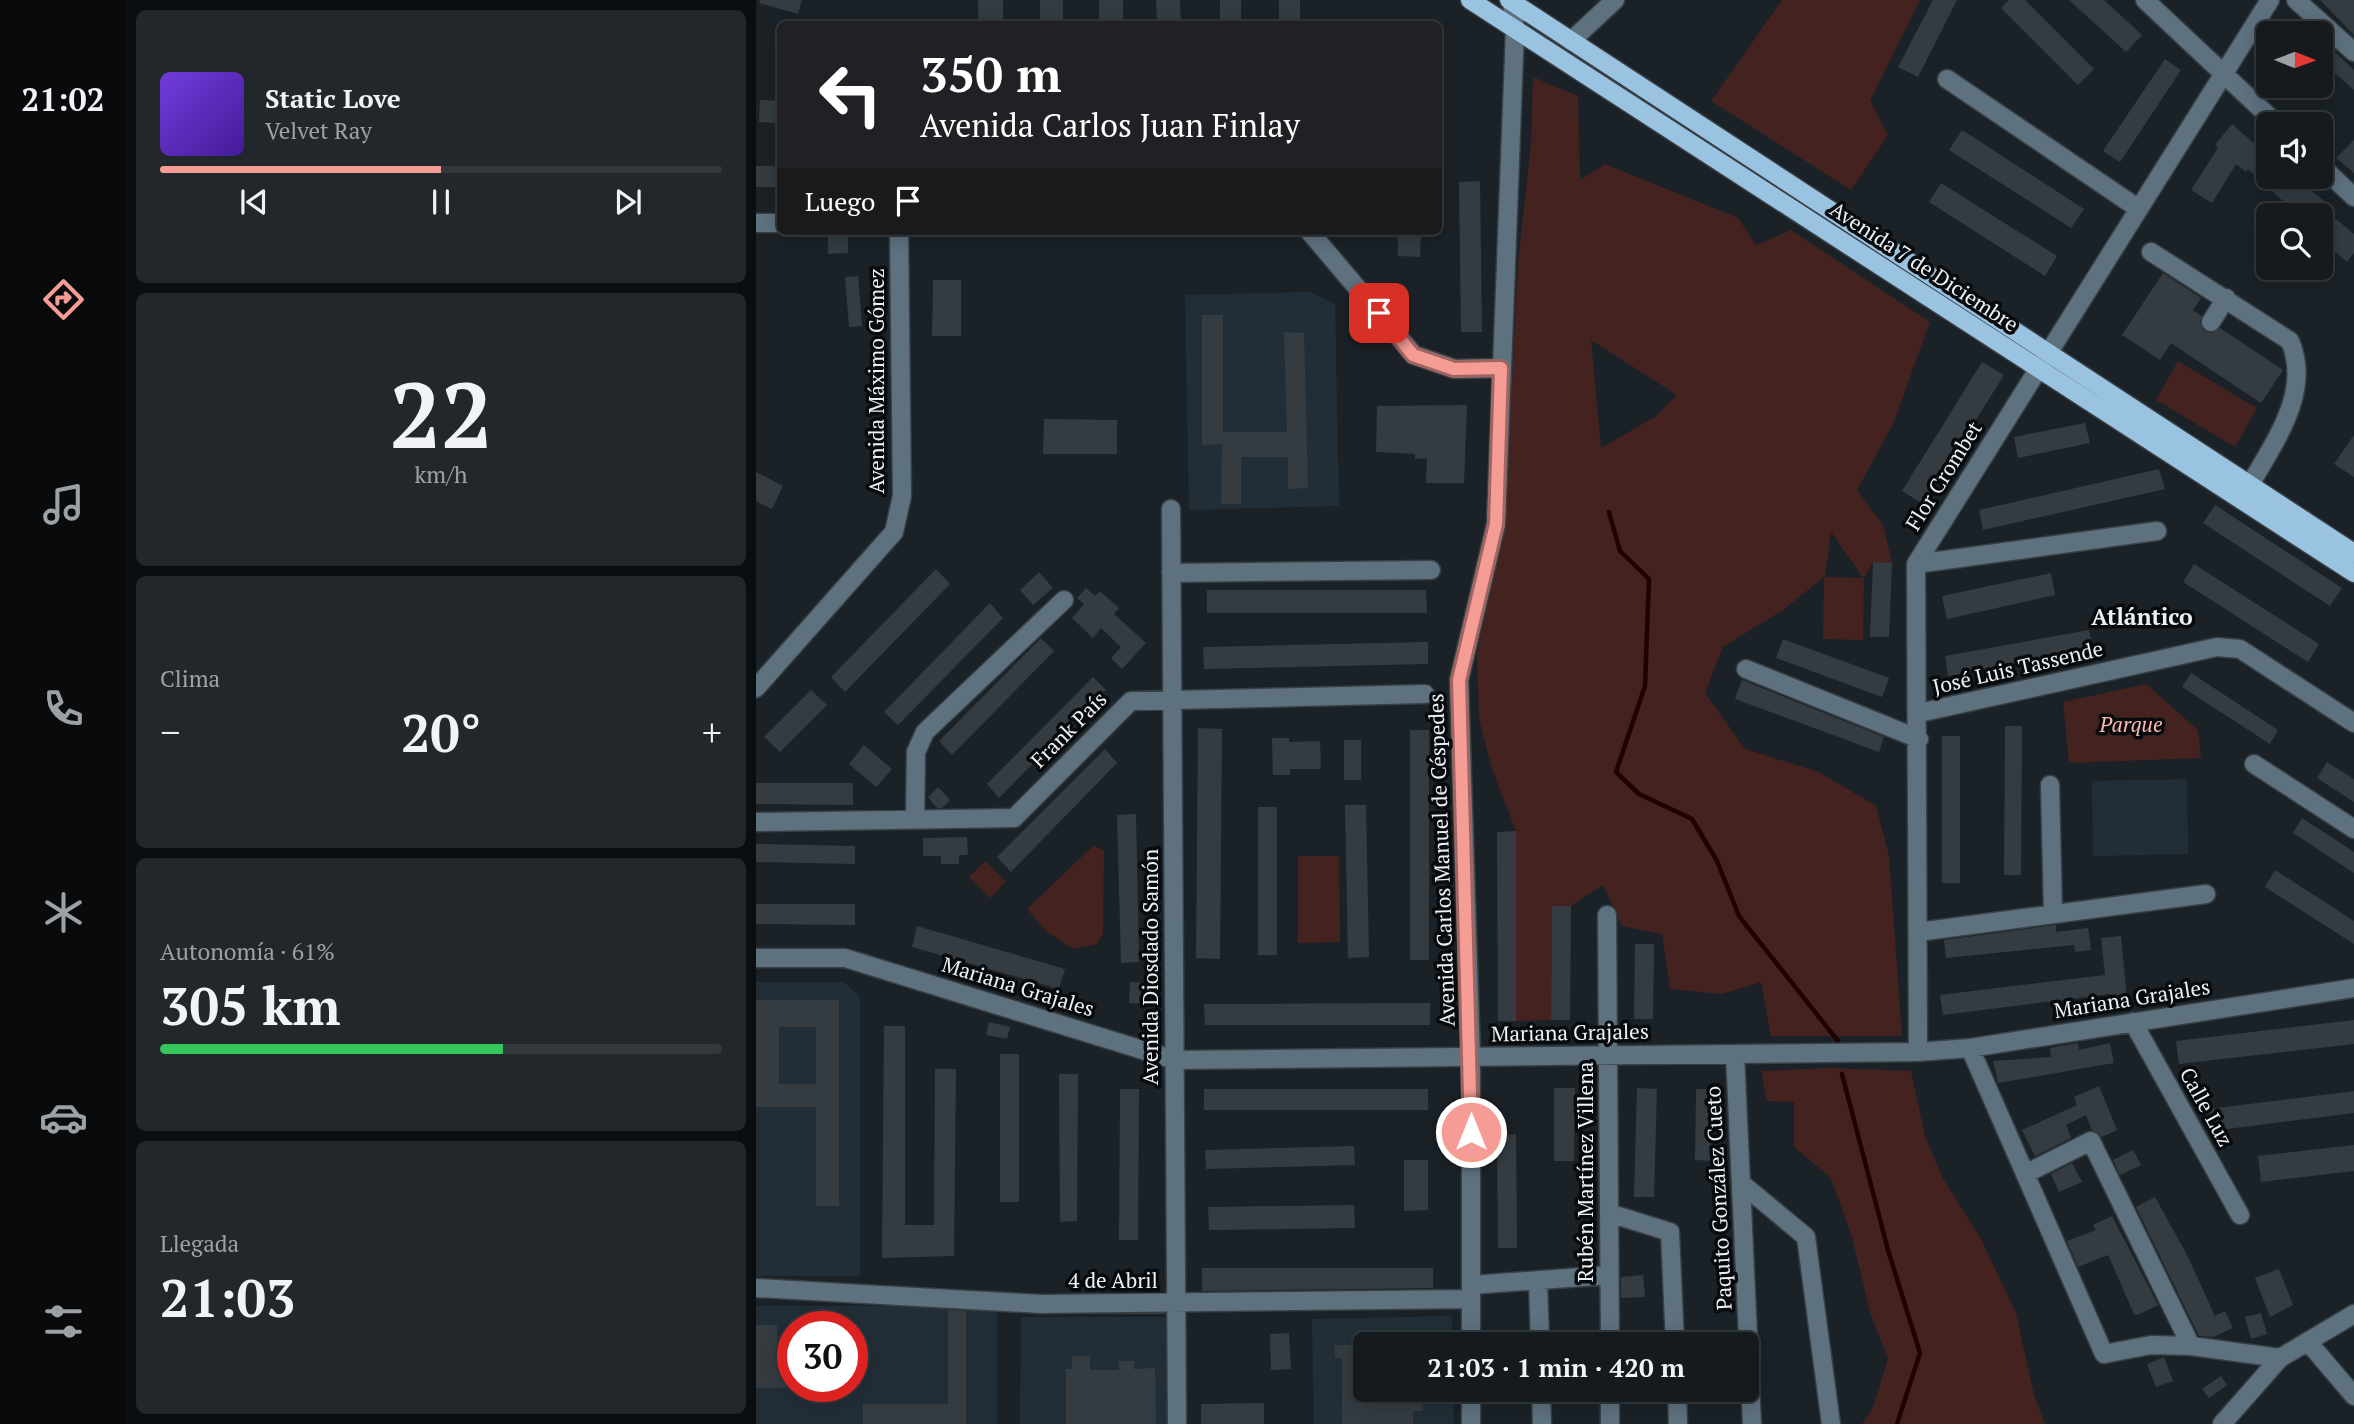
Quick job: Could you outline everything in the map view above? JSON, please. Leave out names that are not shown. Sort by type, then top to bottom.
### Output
[{"type":"main road","name":"Avenida 7 de Diciembre","points":[[1470,0],[2043,361],[2250,485],[2354,553]]},
{"type":"main road","name":"Avenida 7 de Diciembre","points":[[1511,1],[2354,572]]},
{"type":"street","points":[[1571,41],[1615,0]]},
{"type":"street","points":[[2145,0],[2264,112]]},
{"type":"street","name":"Flor Crombet","points":[[1918,1052],[1919,713],[1916,564],[2270,0]]},
{"type":"street","points":[[2296,0],[2354,52]]},
{"type":"street","name":"Avenida Carlos Manuel de Céspedes","points":[[1471,1332],[1471,1056],[1459,680],[1496,524],[1515,29],[1511,1]]},
{"type":"street","points":[[1947,79],[2139,209]]},
{"type":"street","points":[[2333,177],[2354,197]]},
{"type":"street","points":[[756,223],[777,223]]},
{"type":"street","name":"Avenida Máximo Gómez","points":[[756,688],[894,531],[902,496],[899,235]]},
{"type":"street","points":[[1312,235],[1413,355],[1454,369],[1501,368]]},
{"type":"street","points":[[2151,252],[2290,341],[2297,359],[2298,377],[2287,417],[2250,485]]},
{"type":"street","points":[[2211,322],[2226,298]]},
{"type":"street","name":"Avenida Diosdado Samón","points":[[1171,509],[1177,1424]]},
{"type":"street","points":[[1916,564],[2157,531]]},
{"type":"street","points":[[1171,573],[1431,570]]},
{"type":"street","points":[[915,819],[916,752],[925,732],[1064,600]]},
{"type":"street","name":"José Luis Tassende","points":[[1919,713],[2217,647],[2240,649],[2354,723]]},
{"type":"street","points":[[1746,669],[1919,739]]},
{"type":"street","name":"Frank País","points":[[756,822],[1014,818],[1131,701],[1425,694]]},
{"type":"street","points":[[2254,764],[2354,830]]},
{"type":"street","points":[[2050,785],[2053,913]]},
{"type":"street","points":[[1918,932],[2207,894]]},
{"type":"street","name":"Rubén Martínez Villena","points":[[1607,915],[1609,1332]]},
{"type":"street","name":"Mariana Grajales","points":[[756,958],[845,958],[1175,1060],[1918,1052],[1970,1048],[2354,988]]},
{"type":"street","name":"Calle Luz","points":[[2133,1022],[2240,1215]]},
{"type":"street","points":[[1970,1048],[2104,1354],[2151,1345],[2191,1346],[2280,1358]]},
{"type":"street","name":"Paquito González Cueto","points":[[1735,1054],[1752,1424]]},
{"type":"street","points":[[2025,1174],[2091,1141],[2191,1346]]},
{"type":"street","points":[[1741,1183],[1806,1237],[1831,1424]]},
{"type":"street","points":[[1609,1213],[1670,1232],[1674,1332]]},
{"type":"street","name":"4 de Abril","points":[[756,1289],[1041,1304],[1177,1304],[1471,1292],[1538,1280],[1609,1275]]},
{"type":"street","points":[[1538,1280],[1540,1332]]},
{"type":"street","points":[[2222,1424],[2280,1358],[2354,1314]]},
{"type":"street","points":[[2309,1343],[2354,1396]]},
{"type":"street","points":[[1471,1402],[1471,1424]]},
{"type":"street","points":[[1541,1402],[1542,1424]]},
{"type":"street","points":[[1610,1402],[1610,1424]]},
{"type":"street","points":[[1677,1402],[1678,1424]]},
{"type":"shaded area","points":[[1310,292],[1335,304],[1339,506],[1189,510],[1185,295]]},
{"type":"shaded area","points":[[2187,779],[2188,854],[2093,856],[2092,781]]},
{"type":"shaded area","points":[[756,982],[844,982],[860,997],[860,1276],[756,1276]]},
{"type":"shaded area","points":[[756,1306],[997,1306],[997,1424],[756,1424]]},
{"type":"shaded area","points":[[1452,1316],[1452,1332],[1353,1332],[1353,1402],[1453,1402],[1454,1424],[1314,1424],[1312,1319]]},
{"type":"shaded area","points":[[1021,1317],[1167,1317],[1167,1424],[1020,1424]]},
{"type":"green space","points":[[1782,0],[1920,0],[1870,101],[1888,135],[1851,190],[1711,101]]},
{"type":"green space","points":[[1533,77],[1578,96],[1580,180],[1605,164],[1738,218],[1756,245],[1791,230],[1930,322],[1893,424],[1857,490],[1883,525],[1892,563],[1873,562],[1864,578],[1863,640],[1823,639],[1824,577],[1783,610],[1723,647],[1705,693],[1745,749],[1819,772],[1876,806],[1889,856],[1902,1036],[1771,1036],[1761,982],[1722,994],[1670,989],[1662,934],[1622,926],[1603,885],[1571,906],[1552,906],[1551,1020],[1516,1021],[1516,831],[1492,769],[1479,719],[1477,654],[1505,524],[1518,263],[1531,144]],"holes":[[[1591,340],[1677,395],[1655,417],[1601,448]],[[1832,533],[1863,578],[1825,577]]]},
{"type":"green space","points":[[2178,361],[2257,408],[2235,447],[2156,400]]},
{"type":"green space","name":"Parque","points":[[2146,684],[2198,730],[2201,758],[2069,763],[2063,702]]},
{"type":"green space","points":[[1093,846],[1104,850],[1103,933],[1097,944],[1073,949],[1046,931],[1027,909]]},
{"type":"green space","points":[[1298,856],[1339,856],[1340,942],[1298,943]]},
{"type":"green space","points":[[985,861],[1006,881],[990,898],[969,877]]},
{"type":"green space","points":[[1829,1068],[1911,1071],[1925,1136],[1942,1177],[1981,1239],[2016,1313],[2034,1395],[2045,1424],[1862,1424],[1872,1410],[1888,1359],[1870,1312],[1852,1237],[1831,1178],[1794,1147],[1794,1102],[1767,1101],[1761,1071]]},
{"type":"building","points":[[760,0],[802,0],[798,14],[759,3]]},
{"type":"building","points":[[978,0],[1003,0],[1003,21],[978,21]]},
{"type":"building","points":[[1040,0],[1063,0],[1063,21],[1040,21]]},
{"type":"building","points":[[1099,0],[1123,0],[1123,21],[1099,21]]},
{"type":"building","points":[[1156,0],[1180,0],[1181,21],[1157,21]]},
{"type":"building","points":[[1220,0],[1241,0],[1241,21],[1220,21]]},
{"type":"building","points":[[1279,0],[1300,0],[1300,21],[1279,21]]},
{"type":"building","points":[[1933,0],[1957,0],[1918,77],[1898,67]]},
{"type":"building","points":[[2009,0],[2025,0],[2094,69],[2078,85],[2001,8]]},
{"type":"building","points":[[2069,0],[2104,0],[2142,35],[2126,52]]},
{"type":"building","points":[[2320,0],[2354,0],[2354,35]]},
{"type":"building","points":[[2333,50],[2354,70],[2354,90],[2333,71]]},
{"type":"building","points":[[2165,59],[2181,70],[2120,162],[2103,151]]},
{"type":"building","points":[[760,100],[777,101],[777,123],[759,122]]},
{"type":"building","points":[[2232,124],[2256,145],[2256,176],[2236,164],[2212,203],[2191,190],[2218,148],[2215,145]]},
{"type":"building","points":[[1962,130],[2084,209],[2071,228],[1949,150]]},
{"type":"building","points":[[2354,140],[2354,173],[2336,158]]},
{"type":"building","points":[[756,166],[777,166],[777,187],[756,187]]},
{"type":"building","points":[[1480,181],[1482,332],[1461,332],[1459,182]]},
{"type":"building","points":[[1941,183],[2057,256],[2045,276],[1929,202]]},
{"type":"building","points":[[2270,189],[2310,189],[2327,203],[2285,203]]},
{"type":"building","points":[[2336,219],[2354,234],[2354,253],[2347,262],[2333,250],[2333,222]]},
{"type":"building","points":[[1398,235],[1421,235],[1420,257],[1398,256]]},
{"type":"building","points":[[828,236],[848,236],[848,253],[828,254]]},
{"type":"building","points":[[2163,273],[2201,298],[2193,310],[2202,316],[2200,322],[2204,331],[2211,333],[2220,328],[2283,370],[2261,403],[2171,343],[2160,360],[2122,335]]},
{"type":"building","points":[[858,276],[862,326],[849,327],[845,277]]},
{"type":"building","points":[[933,280],[961,280],[961,336],[932,336]]},
{"type":"building","points":[[1202,315],[1223,315],[1223,432],[1287,432],[1284,332],[1304,333],[1308,488],[1288,489],[1288,457],[1241,457],[1241,504],[1221,504],[1222,444],[1202,445]]},
{"type":"building","points":[[1982,362],[2004,375],[1923,504],[1902,491]]},
{"type":"building","points":[[1467,405],[1464,483],[1426,483],[1427,458],[1415,459],[1415,454],[1376,452],[1377,406]]},
{"type":"building","points":[[1044,419],[1117,420],[1117,454],[1043,454]]},
{"type":"building","points":[[2085,423],[2090,443],[2018,458],[2014,437]]},
{"type":"building","points":[[2354,435],[2354,477],[2334,464]]},
{"type":"building","points":[[2159,469],[2165,489],[1983,530],[1979,510]]},
{"type":"building","points":[[756,472],[783,486],[772,509],[756,501]]},
{"type":"building","points":[[2215,505],[2342,588],[2330,606],[2203,523]]},
{"type":"building","points":[[1873,562],[1892,563],[1889,637],[1870,637]]},
{"type":"building","points":[[2194,564],[2319,644],[2308,662],[2183,582]]},
{"type":"building","points":[[936,569],[950,584],[845,692],[831,677]]},
{"type":"building","points":[[1039,572],[1053,588],[1033,605],[1020,590]]},
{"type":"building","points":[[2051,573],[2055,595],[1947,619],[1942,596]]},
{"type":"building","points":[[1086,588],[1095,596],[1100,591],[1119,608],[1114,614],[1146,643],[1122,669],[1111,658],[1121,647],[1101,628],[1093,638],[1072,618],[1084,604],[1077,598]]},
{"type":"building","points":[[1207,590],[1426,590],[1427,613],[1207,613]]},
{"type":"building","points":[[990,603],[1003,618],[898,725],[884,712]]},
{"type":"building","points":[[2089,630],[2093,650],[1948,676],[1945,656]]},
{"type":"building","points":[[1041,638],[1054,651],[952,755],[939,741]]},
{"type":"building","points":[[1783,639],[1889,678],[1882,697],[1776,658]]},
{"type":"building","points":[[1428,642],[1428,664],[1204,669],[1203,647]]},
{"type":"building","points":[[2191,673],[2278,730],[2270,744],[2182,687]]},
{"type":"building","points":[[1093,677],[1106,690],[999,798],[987,784]]},
{"type":"building","points":[[1742,680],[1884,737],[1879,752],[1735,699]]},
{"type":"building","points":[[811,690],[827,705],[780,752],[764,737]]},
{"type":"building","points":[[2005,726],[2022,726],[2021,875],[2004,875]]},
{"type":"building","points":[[1198,728],[1222,729],[1220,959],[1196,958]]},
{"type":"building","points":[[1410,730],[1429,730],[1429,960],[1410,960]]},
{"type":"building","points":[[1942,736],[1960,736],[1960,883],[1942,883]]},
{"type":"building","points":[[1272,738],[1289,738],[1289,742],[1320,741],[1321,769],[1290,769],[1290,775],[1273,775]]},
{"type":"building","points":[[1344,740],[1361,740],[1361,780],[1344,780]]},
{"type":"building","points":[[864,745],[892,769],[876,787],[849,764]]},
{"type":"building","points":[[1105,749],[1117,763],[1011,872],[997,857]]},
{"type":"building","points":[[2327,762],[2354,779],[2354,802],[2317,778]]},
{"type":"building","points":[[756,783],[853,783],[853,805],[756,804]]},
{"type":"building","points":[[938,787],[950,800],[942,808],[937,808],[928,797]]},
{"type":"building","points":[[1345,805],[1366,805],[1369,957],[1348,958]]},
{"type":"building","points":[[1258,807],[1277,807],[1277,955],[1258,955]]},
{"type":"building","points":[[1136,814],[1139,962],[1121,963],[1117,815]]},
{"type":"building","points":[[2302,818],[2354,852],[2354,873],[2293,833]]},
{"type":"building","points":[[1516,831],[1516,1021],[1498,1021],[1497,832]]},
{"type":"building","points":[[967,837],[968,855],[959,855],[959,864],[941,864],[941,856],[923,856],[923,838]]},
{"type":"building","points":[[756,844],[855,846],[855,864],[756,862]]},
{"type":"building","points":[[2275,870],[2354,921],[2354,944],[2265,887]]},
{"type":"building","points":[[756,904],[855,904],[855,925],[756,924]]},
{"type":"building","points":[[1552,906],[1571,906],[1570,1020],[1551,1020]]},
{"type":"building","points":[[2056,925],[2056,932],[2088,928],[2091,950],[2075,952],[2074,945],[1946,958],[1944,940]]},
{"type":"building","points":[[917,926],[1065,969],[1059,989],[912,947]]},
{"type":"building","points":[[2121,936],[2127,1000],[2111,1002],[2110,994],[1943,1015],[1940,995],[2105,975],[2101,938]]},
{"type":"building","points":[[1635,944],[1654,944],[1653,1019],[1634,1019]]},
{"type":"building","points":[[1130,982],[1147,983],[1146,1004],[1129,1003]]},
{"type":"building","points":[[756,1000],[839,1000],[839,1206],[816,1206],[816,1107],[756,1107]],"holes":[[[779,1027],[816,1027],[816,1084],[779,1084]]]},
{"type":"building","points":[[1430,1003],[1430,1025],[1205,1025],[1204,1004]]},
{"type":"building","points":[[2354,1020],[2354,1044],[2179,1064],[2176,1041]]},
{"type":"building","points":[[989,1022],[1010,1027],[1007,1039],[986,1035]]},
{"type":"building","points":[[884,1026],[905,1026],[905,1225],[934,1225],[935,1069],[956,1069],[954,1256],[882,1258]]},
{"type":"building","points":[[2078,1043],[2079,1050],[2110,1043],[2114,1063],[1998,1083],[1993,1061],[2051,1057],[2050,1048]]},
{"type":"building","points":[[1000,1054],[1019,1054],[1019,1202],[1000,1202]]},
{"type":"building","points":[[1059,1074],[1078,1074],[1077,1221],[1060,1222]]},
{"type":"building","points":[[2099,1086],[2117,1130],[2102,1137],[2092,1130],[2086,1115],[2066,1125],[2071,1138],[2035,1156],[2022,1130],[2077,1105],[2074,1097]]},
{"type":"building","points":[[1554,1088],[1575,1088],[1574,1161],[1554,1161]]},
{"type":"building","points":[[1637,1088],[1657,1089],[1654,1197],[1634,1197]]},
{"type":"building","points":[[1120,1089],[1139,1089],[1138,1240],[1119,1240]]},
{"type":"building","points":[[1204,1089],[1428,1089],[1428,1110],[1204,1110]]},
{"type":"building","points":[[1696,1089],[1714,1089],[1713,1161],[1695,1160]]},
{"type":"building","points":[[2354,1091],[2354,1113],[2211,1131],[2208,1109]]},
{"type":"building","points":[[1516,1134],[1517,1248],[1498,1248],[1497,1135]]},
{"type":"building","points":[[2354,1145],[2354,1171],[2261,1182],[2258,1156]]},
{"type":"building","points":[[1354,1146],[1355,1165],[1206,1169],[1205,1150]]},
{"type":"building","points":[[2133,1150],[2141,1165],[2120,1175],[2113,1160]]},
{"type":"building","points":[[1404,1160],[1428,1160],[1428,1210],[1404,1211]]},
{"type":"building","points":[[2072,1163],[2082,1182],[2059,1192],[2051,1174]]},
{"type":"building","points":[[2155,1197],[2186,1253],[2215,1316],[2225,1311],[2233,1328],[2213,1337],[2199,1336],[2136,1207]]},
{"type":"building","points":[[1354,1205],[1355,1228],[1209,1230],[1208,1207]]},
{"type":"building","points":[[2112,1216],[2158,1305],[2138,1315],[2134,1314],[2108,1255],[2078,1267],[2067,1241],[2096,1230],[2093,1225]]},
{"type":"building","points":[[1202,1268],[1433,1268],[1433,1288],[1202,1291]]},
{"type":"building","points":[[2279,1269],[2293,1305],[2270,1317],[2255,1278]]},
{"type":"building","points":[[1643,1275],[1645,1297],[1621,1298],[1621,1277]]},
{"type":"building","points":[[948,1310],[966,1311],[966,1424],[863,1424],[863,1404],[948,1404]]},
{"type":"building","points":[[2261,1313],[2267,1334],[2251,1339],[2245,1317]]},
{"type":"building","points":[[756,1325],[777,1325],[777,1388],[756,1388]]},
{"type":"building","points":[[1289,1333],[1291,1369],[1271,1370],[1270,1334]]},
{"type":"building","points":[[1335,1345],[1353,1345],[1353,1402],[1423,1402],[1423,1411],[1413,1411],[1413,1424],[1342,1424],[1342,1358],[1335,1358]]},
{"type":"building","points":[[1072,1356],[1090,1356],[1090,1370],[1119,1370],[1119,1361],[1134,1361],[1134,1369],[1155,1368],[1156,1424],[1066,1424],[1066,1369],[1072,1369]]},
{"type":"building","points":[[2164,1357],[2173,1381],[2156,1387],[2147,1364]]},
{"type":"building","points":[[2221,1376],[2227,1385],[2209,1398],[2202,1389]]},
{"type":"building","points":[[1264,1403],[1264,1424],[1201,1424],[1201,1404]]},
{"type":"waterway","points":[[1609,512],[1620,551],[1649,579],[1645,686],[1616,772],[1639,794],[1692,819],[1717,861],[1739,916],[1838,1041]]},
{"type":"waterway","points":[[1842,1074],[1888,1250],[1920,1353],[1897,1424]]},
{"type":"district","name":"Atlántico","points":[[2142,617]]},
{"type":"route","points":[[1379,313],[1413,355],[1454,369],[1501,368],[1496,524],[1459,680],[1471,1132]]}]
